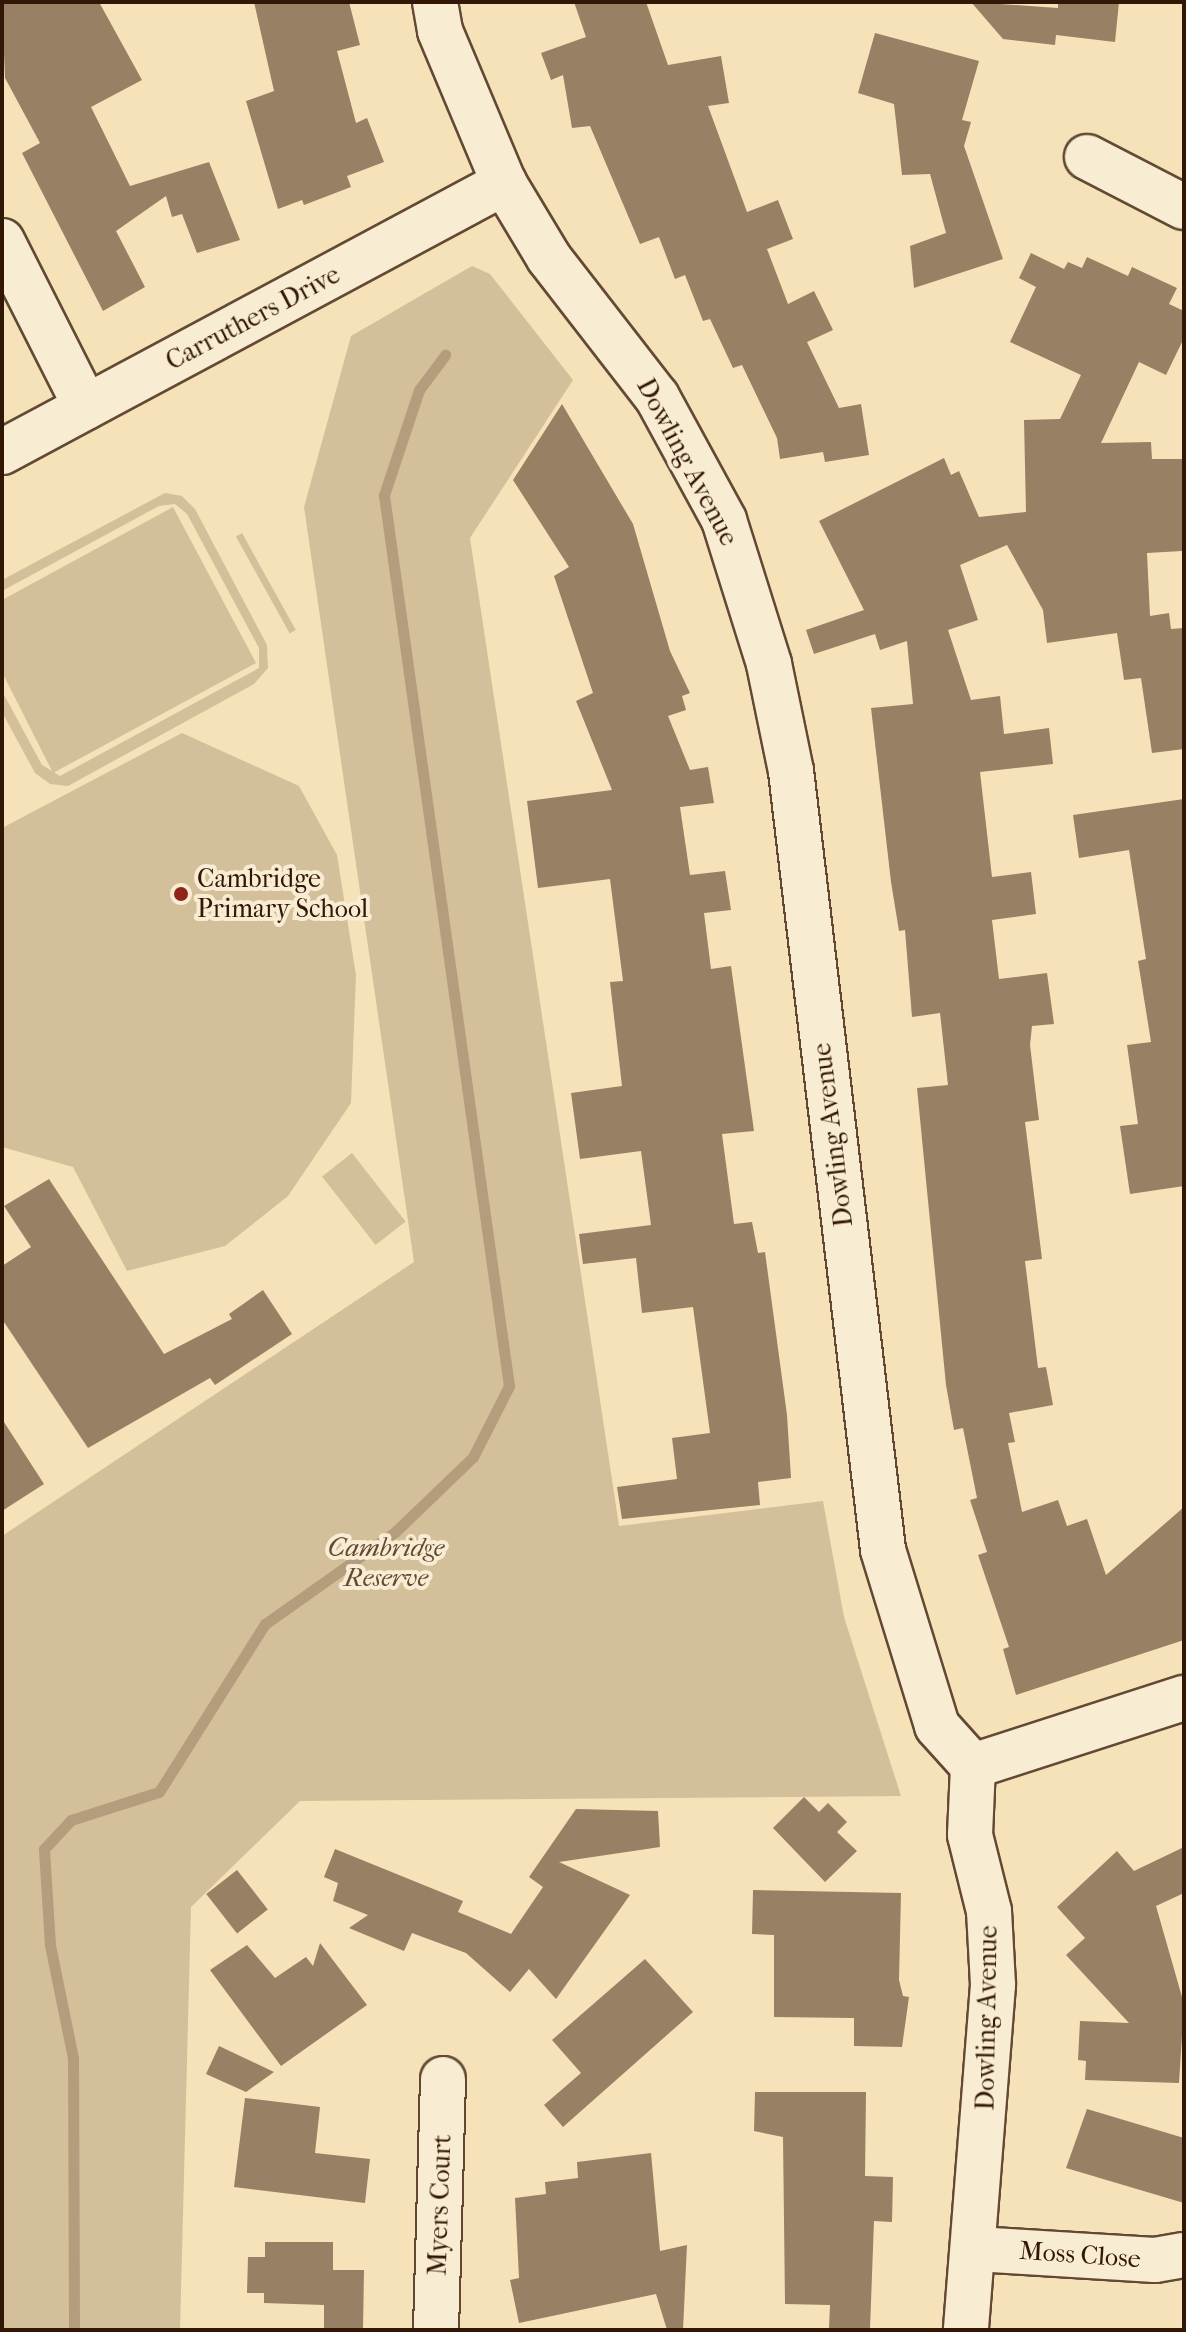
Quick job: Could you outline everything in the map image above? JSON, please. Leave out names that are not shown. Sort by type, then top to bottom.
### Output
[{"type":"street","name":"Dowling Avenue","points":[[435,2],[440,31],[504,183],[549,258],[657,397],[724,520],[751,593],[791,771],[883,1550],[937,1726],[973,1766],[970,1835],[989,1911],[993,1985],[976,2249],[966,2330]]},
{"type":"street","points":[[1087,157],[1184,207]]},
{"type":"street","name":"Carruthers Drive","points":[[2,452],[504,183]]},
{"type":"street","points":[[2,241],[86,407]]},
{"type":"street","points":[[973,1766],[1184,1698]]},
{"type":"street","name":"Myers Court","points":[[436,2330],[443,2079]]},
{"type":"street","name":"Moss Close","points":[[976,2249],[1155,2260],[1184,2255]]},
{"type":"green space","name":"Cambridge Reserve","points":[[472,266],[490,274],[573,380],[470,538],[619,1526],[823,1501],[844,1617],[901,1796],[300,1801],[191,1907],[180,2330],[2,2330],[2,1536],[414,1262],[304,507],[351,336]]},
{"type":"green space","points":[[165,493],[182,496],[195,509],[267,645],[268,668],[254,684],[68,786],[50,784],[35,773],[2,712],[2,691],[42,765],[60,776],[259,668],[259,648],[187,514],[175,504],[159,506],[2,591],[2,580]]},
{"type":"green space","points":[[173,507],[256,663],[53,773],[2,672],[2,600]]},
{"type":"green space","points":[[242,533],[296,630],[290,633],[236,536]]},
{"type":"green space","points":[[182,733],[299,786],[337,855],[356,975],[351,1103],[288,1196],[225,1246],[127,1271],[73,1167],[2,1147],[2,828]]},
{"type":"green space","points":[[352,1153],[406,1222],[376,1245],[322,1176]]},
{"type":"building","points":[[2,2],[99,2],[142,80],[91,107],[130,186],[209,162],[240,240],[197,253],[182,214],[172,217],[166,196],[116,231],[145,287],[103,311],[22,153],[40,143],[5,78]]},
{"type":"building","points":[[254,2],[349,2],[360,45],[337,51],[356,123],[367,118],[384,162],[347,176],[351,187],[304,205],[302,200],[278,209],[246,101],[274,91]]},
{"type":"building","points":[[574,2],[646,2],[668,65],[721,56],[729,103],[708,106],[747,212],[778,200],[793,239],[767,249],[788,304],[814,291],[833,330],[807,342],[839,408],[861,404],[869,455],[825,462],[823,452],[780,459],[777,438],[742,365],[733,368],[710,319],[703,321],[685,275],[675,279],[659,237],[640,244],[590,126],[572,128],[563,75],[551,80],[541,53],[586,37]]},
{"type":"building","points":[[971,2],[1058,8],[1058,2],[1119,2],[1115,42],[1056,35],[1055,45],[1003,39]]},
{"type":"building","points":[[875,33],[979,61],[962,120],[971,122],[964,146],[1003,259],[914,288],[910,246],[946,233],[930,174],[902,175],[894,104],[858,93]]},
{"type":"building","points":[[1031,253],[1064,269],[1068,262],[1082,268],[1087,257],[1128,276],[1132,267],[1177,288],[1169,304],[1184,311],[1184,338],[1166,375],[1139,362],[1101,443],[1151,442],[1152,459],[1183,459],[1182,551],[1147,553],[1150,616],[1169,613],[1171,629],[1184,628],[1184,749],[1152,753],[1141,678],[1124,680],[1117,633],[1047,643],[1043,610],[1007,545],[960,565],[978,620],[948,630],[971,700],[1000,696],[1004,734],[1049,728],[1053,764],[980,772],[992,877],[1031,872],[1036,914],[992,920],[999,979],[1047,973],[1054,1024],[1032,1026],[1030,1045],[1039,1120],[1025,1122],[1042,1259],[1025,1261],[1038,1368],[1046,1367],[1053,1405],[1009,1413],[1015,1442],[1008,1443],[1022,1512],[1058,1500],[1067,1526],[1087,1519],[1106,1575],[1184,1507],[1184,1640],[1016,1695],[1003,1649],[1009,1647],[978,1555],[987,1552],[970,1500],[977,1498],[963,1428],[954,1430],[946,1385],[917,1088],[948,1085],[940,1013],[912,1017],[905,930],[899,931],[891,882],[871,708],[913,704],[907,641],[880,650],[875,634],[814,654],[806,630],[864,610],[819,521],[944,458],[951,475],[959,471],[979,517],[1026,512],[1024,420],[1060,419],[1081,375],[1010,342],[1036,287],[1019,278]]},
{"type":"building","points":[[562,404],[633,524],[670,651],[690,693],[682,696],[686,710],[668,716],[690,770],[708,767],[714,803],[680,807],[690,875],[725,871],[731,910],[704,913],[711,969],[731,966],[754,1131],[722,1134],[734,1224],[752,1222],[758,1253],[765,1252],[787,1415],[791,1478],[758,1482],[760,1505],[622,1519],[617,1487],[677,1479],[672,1438],[710,1433],[693,1307],[642,1313],[636,1258],[583,1264],[579,1234],[651,1225],[641,1151],[580,1159],[571,1093],[622,1086],[610,982],[623,981],[610,879],[538,888],[527,801],[612,790],[576,701],[593,693],[554,576],[569,567],[513,480]]},
{"type":"building","points":[[1184,799],[1184,1186],[1130,1194],[1120,1126],[1138,1124],[1127,1045],[1151,1042],[1138,961],[1146,959],[1129,850],[1079,858],[1073,815]]},
{"type":"building","points":[[49,1179],[164,1354],[232,1319],[229,1314],[263,1290],[292,1334],[215,1385],[210,1378],[88,1448],[2,1319],[2,1266],[31,1247],[4,1206]]},
{"type":"building","points":[[2,1419],[44,1484],[2,1511]]},
{"type":"building","points":[[804,1797],[819,1812],[828,1803],[847,1822],[837,1832],[857,1851],[825,1882],[773,1828]]},
{"type":"building","points":[[576,1809],[658,1811],[660,1847],[559,1862],[630,1895],[556,1999],[529,1969],[510,1992],[466,1953],[412,1933],[404,1951],[349,1928],[368,1915],[333,1901],[338,1883],[324,1877],[335,1849],[463,1901],[458,1912],[511,1934],[543,1887],[529,1877]]},
{"type":"building","points":[[1184,1847],[1184,1893],[1156,1906],[1184,2004],[1179,2083],[1085,2080],[1086,2061],[1078,2060],[1080,2021],[1129,2023],[1066,1955],[1085,1938],[1057,1907],[1117,1851],[1134,1871]]},
{"type":"building","points":[[237,1870],[268,1909],[237,1933],[206,1894]]},
{"type":"building","points":[[753,1890],[901,1893],[899,1980],[903,1996],[909,1997],[902,2047],[854,2046],[854,2018],[774,2017],[774,1935],[752,1934]]},
{"type":"building","points":[[320,1943],[367,2005],[281,2066],[210,1970],[247,1945],[275,1978],[306,1957],[313,1966]]},
{"type":"building","points":[[645,1959],[693,2012],[563,2127],[544,2105],[581,2073],[552,2040]]},
{"type":"building","points":[[219,2046],[274,2072],[246,2092],[206,2074]]},
{"type":"building","points":[[755,2092],[866,2092],[865,2176],[893,2177],[892,2222],[874,2221],[870,2329],[829,2328],[830,2305],[785,2304],[783,2137],[754,2131]]},
{"type":"building","points":[[245,2098],[320,2107],[315,2153],[370,2159],[365,2203],[234,2187]]},
{"type":"building","points":[[1087,2109],[1184,2138],[1184,2203],[1066,2168]]},
{"type":"building","points":[[651,2153],[660,2251],[687,2245],[683,2330],[667,2330],[656,2294],[519,2323],[510,2280],[519,2278],[515,2198],[546,2194],[545,2182],[578,2178],[577,2162]]},
{"type":"building","points":[[265,2242],[333,2242],[333,2270],[364,2270],[363,2330],[324,2330],[324,2305],[264,2303],[264,2293],[247,2293],[248,2257],[265,2257]]},
{"type":"waterway","points":[[74,2330],[73,2058],[50,1945],[44,1849],[71,1820],[159,1792],[265,1624],[395,1532],[473,1457],[509,1386],[384,495],[419,390],[445,355]]},
{"type":"place","name":"Cambridge Primary School","points":[[181,894]]}]
